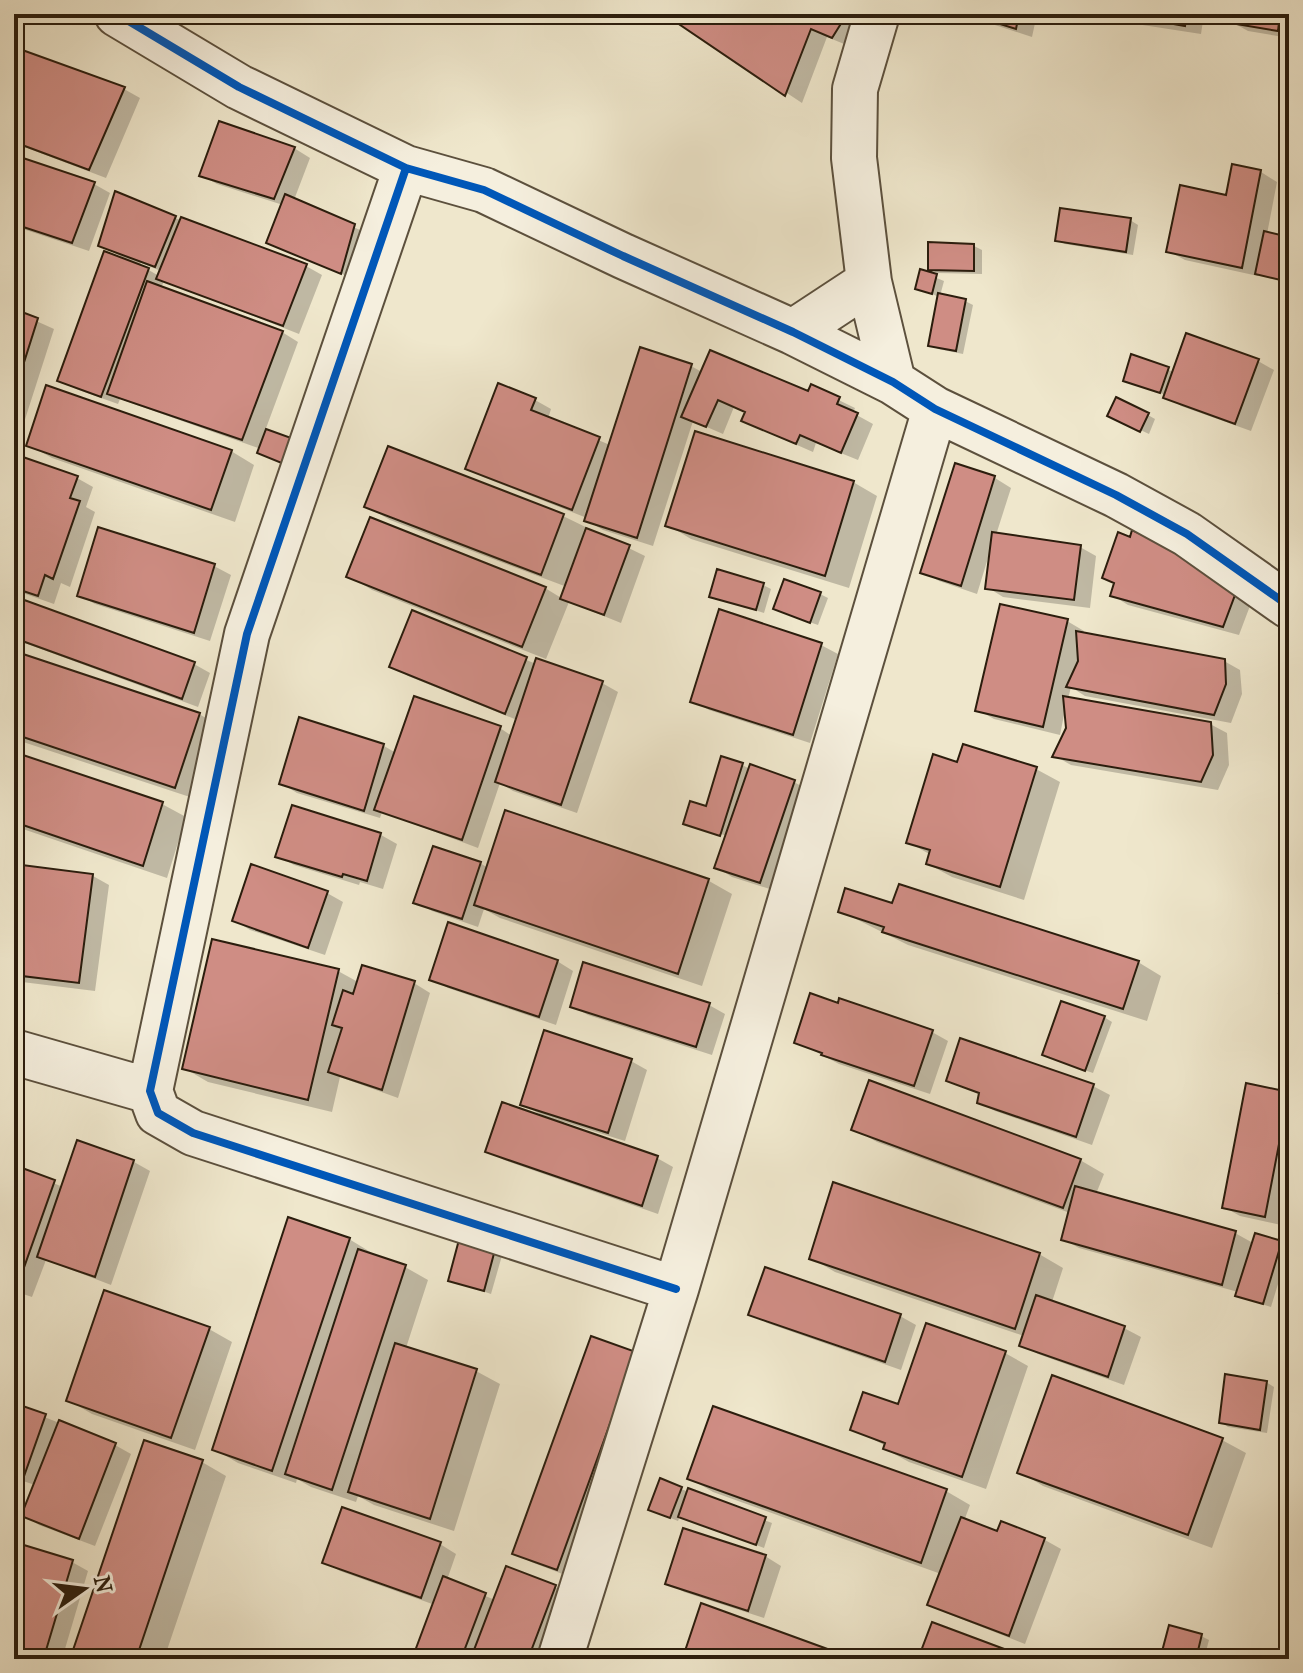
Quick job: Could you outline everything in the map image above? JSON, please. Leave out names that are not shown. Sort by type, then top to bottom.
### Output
[{"type":"street","points":[[117,14],[239,87],[406,168],[484,190],[793,332],[893,382],[935,409],[1116,495],[1187,534],[1289,606]]},
{"type":"street","points":[[877,14],[855,89],[854,158],[869,282],[893,382]]},
{"type":"street","points":[[406,168],[247,634],[150,1091],[158,1113],[193,1133],[676,1289]]},
{"type":"street","points":[[793,332],[869,282]]},
{"type":"street","points":[[560,1659],[676,1289],[935,409]]},
{"type":"street","points":[[14,1052],[150,1091]]},
{"type":"building","points":[[664,14],[847,14],[832,38],[811,29],[785,96]]},
{"type":"building","points":[[968,14],[1019,14],[1016,29]]},
{"type":"building","points":[[1118,14],[1187,14],[1185,26]]},
{"type":"building","points":[[1232,14],[1280,14],[1278,31],[1230,23]]},
{"type":"building","points":[[14,47],[125,87],[89,170],[14,142]]},
{"type":"building","points":[[219,121],[295,147],[274,199],[199,176]]},
{"type":"building","points":[[14,155],[95,182],[72,243],[14,224]]},
{"type":"building","points":[[1232,164],[1261,170],[1242,268],[1166,252],[1180,185],[1226,195]]},
{"type":"building","points":[[115,191],[176,216],[155,267],[98,246]]},
{"type":"building","points":[[285,194],[355,224],[341,274],[266,243]]},
{"type":"building","points":[[1060,208],[1131,218],[1126,252],[1055,241]]},
{"type":"building","points":[[181,217],[307,264],[283,326],[156,279]]},
{"type":"building","points":[[1264,231],[1289,237],[1289,282],[1255,274]]},
{"type":"building","points":[[928,242],[974,244],[974,271],[928,270]]},
{"type":"building","points":[[104,251],[149,268],[101,397],[57,381]]},
{"type":"building","points":[[920,269],[937,274],[932,294],[915,289]]},
{"type":"building","points":[[147,281],[283,331],[242,440],[107,394]]},
{"type":"building","points":[[938,293],[966,299],[956,351],[928,346]]},
{"type":"building","points":[[14,309],[38,318],[14,394]]},
{"type":"building","points":[[1186,333],[1259,359],[1235,424],[1163,398]]},
{"type":"building","points":[[640,347],[692,364],[637,538],[584,521]]},
{"type":"building","points":[[710,350],[808,391],[811,384],[840,397],[837,404],[858,413],[841,453],[800,435],[796,444],[741,421],[745,412],[718,400],[706,427],[681,417]]},
{"type":"building","points":[[1131,354],[1169,367],[1160,393],[1123,381]]},
{"type":"building","points":[[498,383],[536,398],[531,410],[600,437],[572,510],[465,469]]},
{"type":"building","points":[[46,385],[232,450],[211,510],[26,446]]},
{"type":"building","points":[[1116,397],[1149,413],[1140,432],[1107,416]]},
{"type":"building","points":[[266,429],[294,439],[284,464],[257,453]]},
{"type":"building","points":[[695,431],[854,481],[825,576],[665,526]]},
{"type":"building","points":[[388,446],[564,514],[541,575],[364,507]]},
{"type":"building","points":[[20,456],[78,476],[70,498],[80,501],[53,579],[45,575],[38,596],[14,588],[14,475]]},
{"type":"building","points":[[955,463],[995,476],[961,586],[920,573]]},
{"type":"building","points":[[370,517],[546,587],[522,647],[346,577]]},
{"type":"building","points":[[98,527],[215,564],[194,633],[77,596]]},
{"type":"building","points":[[586,528],[630,545],[604,615],[560,599]]},
{"type":"building","points":[[1132,530],[1241,579],[1223,627],[1110,596],[1114,583],[1102,578],[1118,532],[1130,537]]},
{"type":"building","points":[[992,532],[1081,545],[1074,600],[985,589]]},
{"type":"building","points":[[717,569],[764,583],[756,610],[709,597]]},
{"type":"building","points":[[784,579],[821,592],[810,623],[773,609]]},
{"type":"building","points":[[16,597],[195,662],[182,699],[14,638]]},
{"type":"building","points":[[1000,604],[1068,619],[1043,727],[975,711]]},
{"type":"building","points":[[719,609],[822,643],[793,735],[690,702]]},
{"type":"building","points":[[412,610],[527,657],[505,714],[389,667]]},
{"type":"building","points":[[1076,631],[1225,659],[1226,684],[1214,715],[1066,687],[1078,661]]},
{"type":"building","points":[[14,651],[200,713],[175,788],[14,734]]},
{"type":"building","points":[[536,658],[603,681],[561,805],[495,782]]},
{"type":"building","points":[[414,696],[501,726],[462,840],[374,810]]},
{"type":"building","points":[[1063,696],[1211,722],[1213,755],[1201,782],[1052,757],[1066,728]]},
{"type":"building","points":[[299,717],[384,744],[364,811],[279,784]]},
{"type":"building","points":[[963,744],[1037,767],[1000,887],[926,864],[930,850],[906,843],[933,754],[957,762]]},
{"type":"building","points":[[14,752],[163,802],[143,866],[14,822]]},
{"type":"building","points":[[721,756],[743,763],[720,836],[683,824],[690,801],[706,806]]},
{"type":"building","points":[[750,764],[795,780],[760,883],[714,868]]},
{"type":"building","points":[[292,805],[381,833],[367,881],[343,874],[342,877],[275,857]]},
{"type":"building","points":[[505,810],[709,879],[678,974],[474,905]]},
{"type":"building","points":[[433,846],[481,862],[462,919],[413,903]]},
{"type":"building","points":[[14,864],[93,874],[79,983],[14,975]]},
{"type":"building","points":[[251,864],[328,891],[308,948],[232,921]]},
{"type":"building","points":[[899,884],[1139,961],[1123,1009],[882,932],[884,927],[838,912],[845,888],[892,903]]},
{"type":"building","points":[[448,922],[558,960],[539,1017],[429,980]]},
{"type":"building","points":[[212,939],[339,969],[308,1100],[182,1069]]},
{"type":"building","points":[[1289,939],[1289,995],[1279,993]]},
{"type":"building","points":[[583,962],[710,1003],[696,1047],[570,1007]]},
{"type":"building","points":[[362,965],[415,981],[382,1090],[328,1072],[342,1028],[332,1025],[343,990],[353,994]]},
{"type":"building","points":[[810,993],[838,1003],[839,998],[933,1030],[914,1086],[794,1043]]},
{"type":"building","points":[[1061,1001],[1105,1016],[1085,1071],[1042,1055]]},
{"type":"building","points":[[544,1030],[632,1059],[608,1133],[520,1105]]},
{"type":"building","points":[[960,1038],[1094,1084],[1076,1137],[977,1103],[979,1093],[946,1081]]},
{"type":"building","points":[[869,1080],[1081,1159],[1063,1208],[851,1130]]},
{"type":"building","points":[[1246,1083],[1289,1092],[1265,1217],[1222,1208]]},
{"type":"building","points":[[502,1102],[658,1156],[642,1206],[485,1152]]},
{"type":"building","points":[[77,1140],[134,1160],[95,1277],[37,1257]]},
{"type":"building","points":[[14,1165],[55,1180],[16,1290],[14,1289]]},
{"type":"building","points":[[833,1182],[1040,1253],[1015,1329],[809,1259]]},
{"type":"building","points":[[1075,1186],[1236,1231],[1222,1285],[1061,1240]]},
{"type":"building","points":[[288,1217],[350,1238],[272,1471],[212,1450]]},
{"type":"building","points":[[1255,1233],[1282,1241],[1263,1304],[1235,1296]]},
{"type":"building","points":[[460,1236],[496,1246],[484,1291],[448,1281]]},
{"type":"building","points":[[358,1249],[406,1265],[332,1490],[285,1474]]},
{"type":"building","points":[[765,1267],[901,1314],[885,1362],[748,1315]]},
{"type":"building","points":[[104,1290],[210,1327],[171,1438],[66,1401]]},
{"type":"building","points":[[1036,1295],[1125,1326],[1108,1377],[1019,1346]]},
{"type":"building","points":[[926,1323],[1006,1351],[962,1477],[883,1449],[885,1443],[850,1430],[863,1392],[898,1404]]},
{"type":"building","points":[[591,1336],[636,1352],[557,1570],[512,1554]]},
{"type":"building","points":[[395,1343],[477,1369],[430,1519],[348,1492]]},
{"type":"building","points":[[1225,1374],[1267,1381],[1260,1430],[1219,1423]]},
{"type":"building","points":[[1052,1375],[1223,1438],[1188,1535],[1017,1473]]},
{"type":"building","points":[[14,1403],[46,1414],[23,1479],[14,1476]]},
{"type":"building","points":[[713,1406],[947,1489],[921,1563],[687,1479]]},
{"type":"building","points":[[59,1420],[116,1443],[79,1539],[21,1516]]},
{"type":"building","points":[[144,1440],[203,1460],[136,1659],[70,1659]]},
{"type":"building","points":[[660,1478],[682,1487],[670,1518],[648,1510]]},
{"type":"building","points":[[688,1488],[766,1517],[756,1545],[678,1517]]},
{"type":"building","points":[[342,1507],[441,1542],[421,1598],[322,1563]]},
{"type":"building","points":[[961,1517],[997,1531],[1001,1521],[1045,1538],[1009,1636],[927,1605]]},
{"type":"building","points":[[683,1528],[766,1555],[748,1611],[665,1584]]},
{"type":"building","points":[[14,1542],[73,1560],[44,1657],[14,1648]]},
{"type":"building","points":[[506,1566],[556,1585],[528,1659],[498,1659],[474,1650]]},
{"type":"building","points":[[443,1576],[486,1593],[461,1659],[412,1659]]},
{"type":"building","points":[[701,1603],[855,1659],[683,1657]]},
{"type":"building","points":[[932,1622],[1031,1659],[918,1659]]},
{"type":"building","points":[[1169,1625],[1202,1634],[1196,1659],[1160,1659]]},
{"type":"cycle path","points":[[117,14],[239,87],[406,168],[484,190],[793,332],[893,382],[935,409],[1116,495],[1187,534],[1289,606]]},
{"type":"cycle path","points":[[406,168],[247,634],[150,1091],[158,1113],[193,1133],[676,1289]]}]
